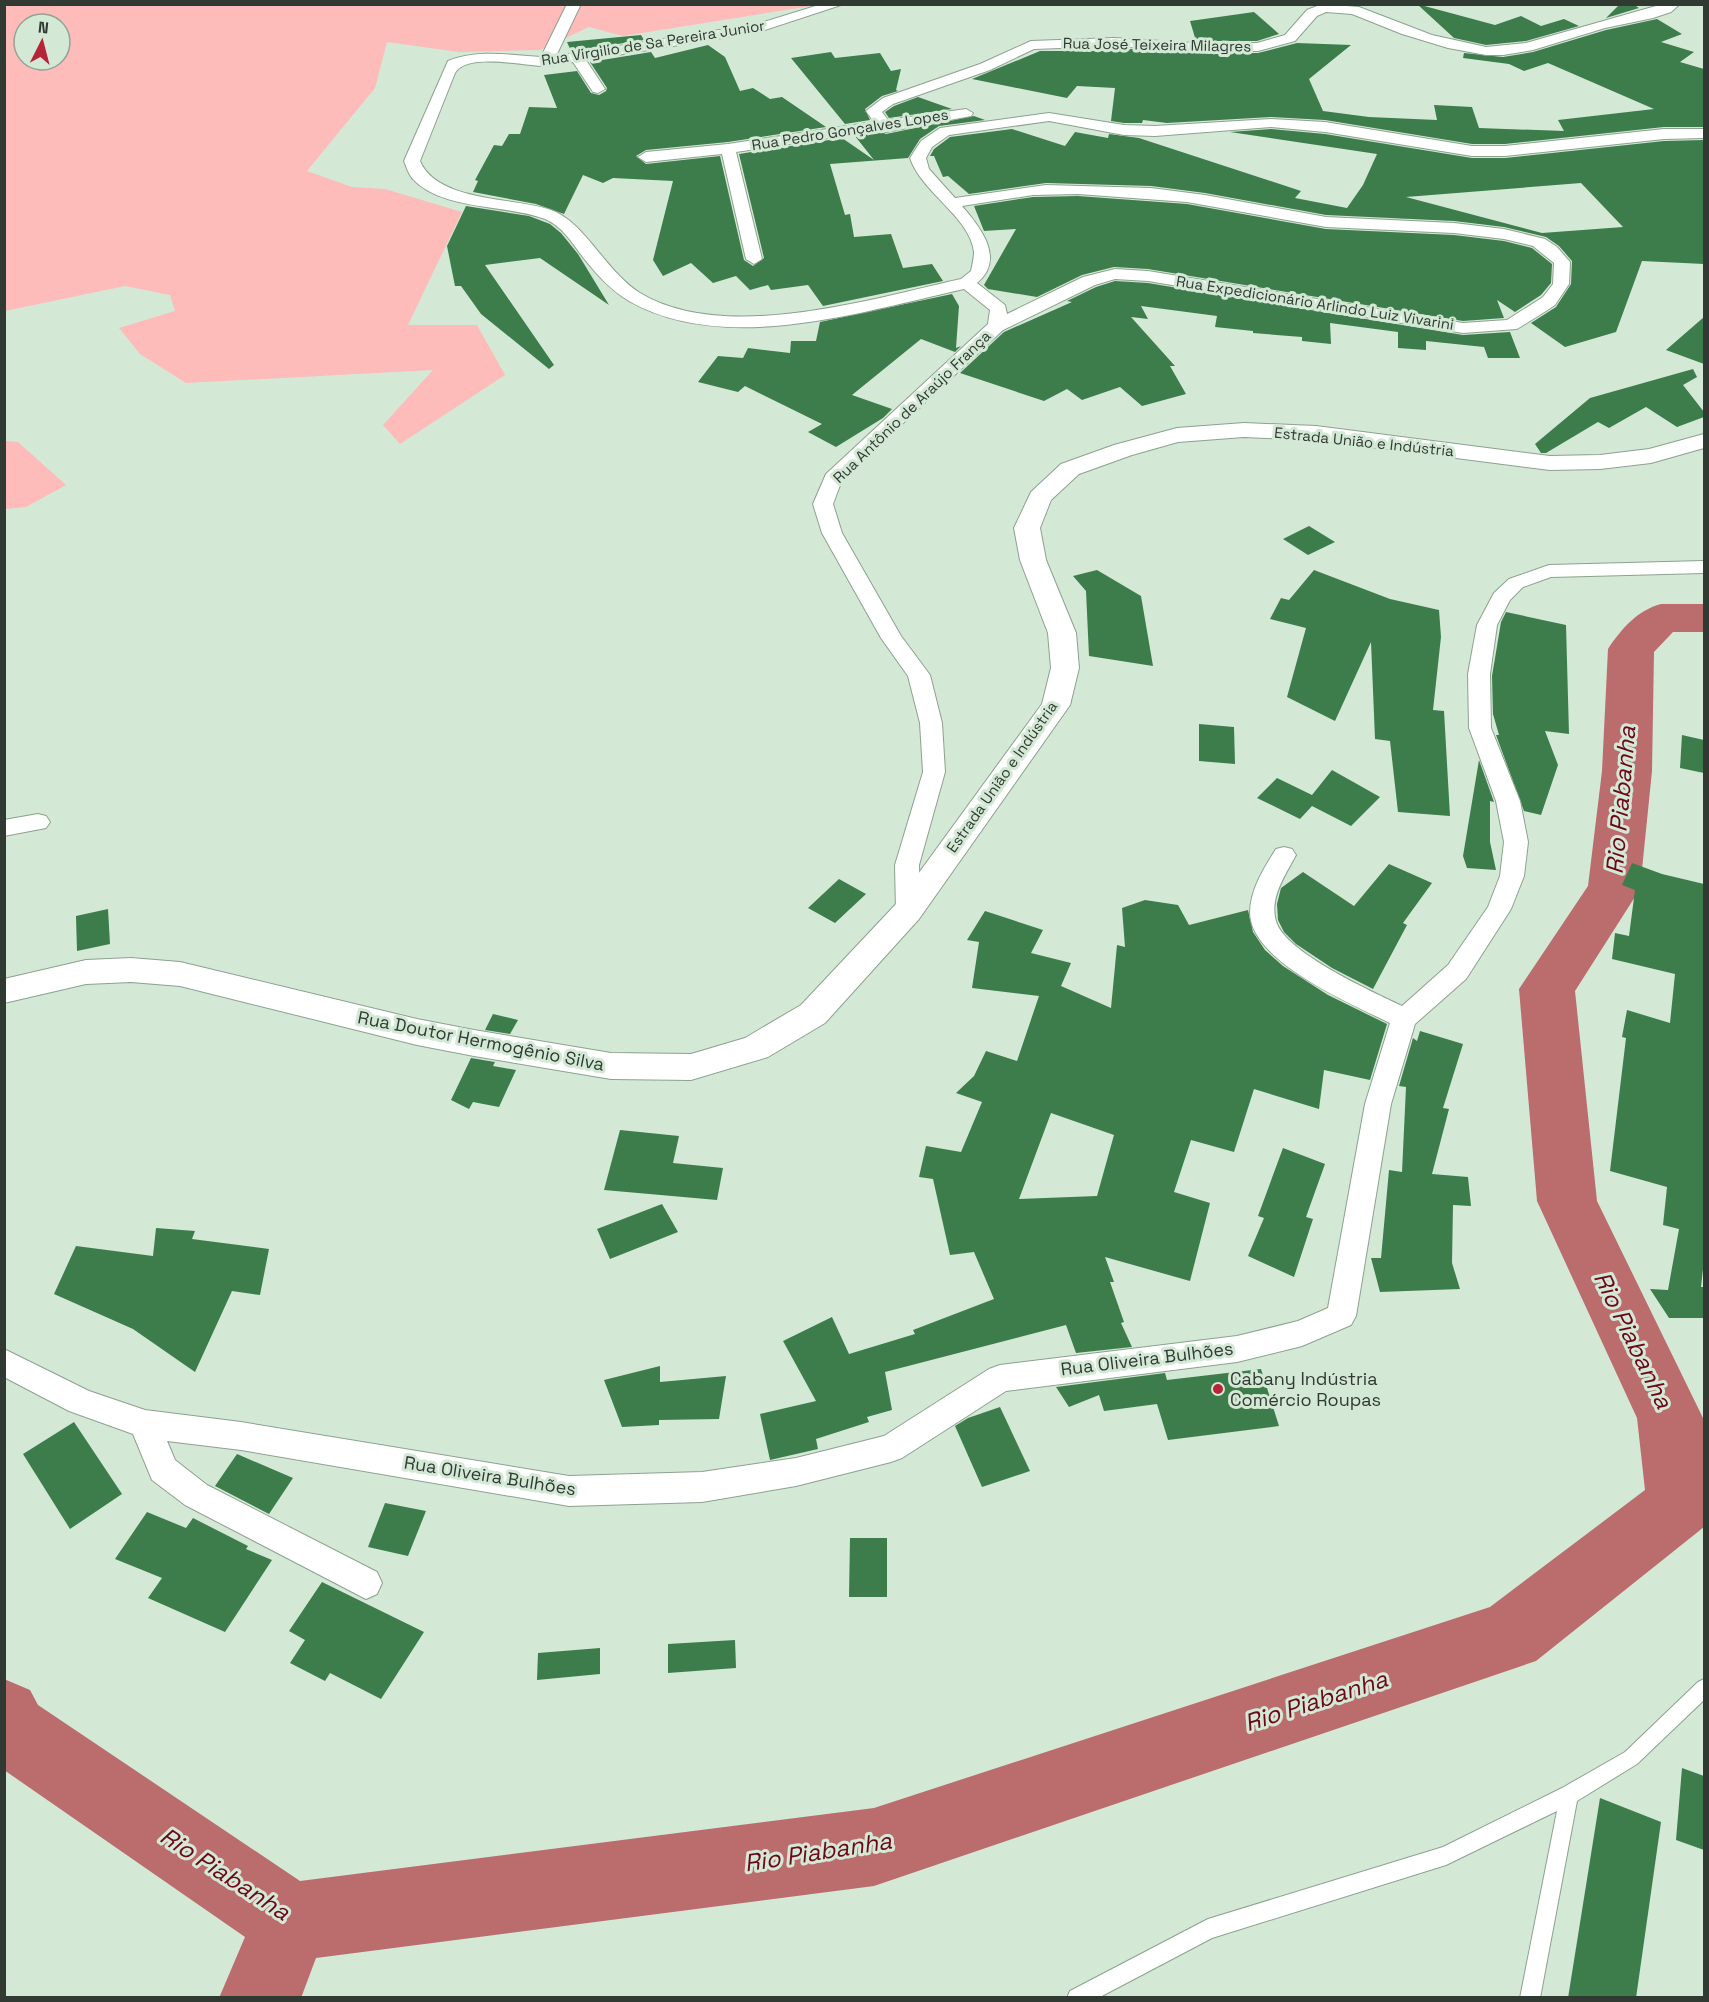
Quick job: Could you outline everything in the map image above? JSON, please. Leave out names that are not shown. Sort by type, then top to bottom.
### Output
[{"type":"main road","name":"Estrada União e Indústria","points":[[908,911],[1056,705],[1065,668],[1062,633],[1033,560],[1027,528],[1040,497],[1070,469],[1177,435],[1244,430],[1316,433],[1550,463],[1600,462],[1651,456],[1704,441]]},
{"type":"main road","name":"Rua Doutor Hermogênio Silva","points":[[4,991],[86,972],[131,970],[180,974],[406,1030],[474,1043],[611,1066],[691,1067],[756,1048],[813,1014],[908,911]]},
{"type":"street","points":[[546,62],[574,4]]},
{"type":"street","name":"Rua Virgilio de Sa Pereira Junior","points":[[838,4],[759,28],[546,62],[465,59],[453,64],[412,161],[413,169],[417,177],[428,185],[449,194],[511,205],[554,218],[568,225],[606,274],[624,290],[658,310],[682,315],[750,322],[798,318],[967,283]]},
{"type":"street","name":"Rua José Teixeira Milagres","points":[[886,127],[873,111],[888,101],[985,67],[1031,45],[1114,42],[1258,47],[1290,38],[1312,13],[1324,8],[1354,10],[1463,48],[1501,52],[1526,48],[1622,19],[1664,11],[1674,4]]},
{"type":"street","points":[[576,56],[598,89]]},
{"type":"street","name":"Rua Pedro Gonçalves Lopes","points":[[646,156],[728,149],[886,127],[986,110],[1037,110],[1048,112],[1049,117]]},
{"type":"street","points":[[967,283],[979,273],[982,252],[973,229],[922,170],[918,159],[926,144],[945,131],[969,126],[1049,117],[1124,130],[1271,123],[1325,127],[1472,151],[1505,151],[1616,138],[1704,134]]},
{"type":"street","points":[[728,149],[754,259]]},
{"type":"street","name":"Rua Expedicionário Arlindo Luiz Vivarini","points":[[952,203],[1011,193],[1059,189],[1118,191],[1203,200],[1326,222],[1456,228],[1509,234],[1533,240],[1551,249],[1562,262],[1561,284],[1549,301],[1511,325],[1463,328],[1148,276],[1115,274],[1089,281],[997,326]]},
{"type":"street","name":"Rua Antônio de Araújo França","points":[[908,911],[907,865],[934,772],[931,723],[919,675],[892,638],[838,543],[823,504],[833,478],[997,326],[999,309],[967,283]]},
{"type":"street","points":[[1284,855],[1264,893],[1262,918],[1265,929],[1278,946],[1300,963],[1404,1019],[1457,972],[1499,909],[1512,876],[1516,842],[1508,801],[1480,728],[1479,674],[1487,625],[1502,597],[1516,583],[1549,571],[1704,567]]},
{"type":"street","points":[[4,828],[38,822]]},
{"type":"street","name":"Rua Oliveira Bulhões","points":[[4,1362],[80,1401],[145,1424],[295,1445],[569,1491],[702,1487],[796,1472],[891,1448],[1000,1378],[1237,1349],[1302,1333],[1341,1316],[1378,1104],[1404,1019]]},
{"type":"street","points":[[145,1424],[163,1470],[196,1495],[366,1583]]},
{"type":"lane","points":[[1077,1998],[1208,1929],[1446,1856],[1569,1795],[1631,1758],[1704,1688]]},
{"type":"lane","points":[[1530,1998],[1569,1795]]},
{"type":"shaded area","points":[[5,5],[817,5],[623,36],[589,27],[540,50],[459,52],[387,42],[375,88],[307,171],[352,187],[385,189],[462,212],[408,325],[477,325],[505,375],[400,444],[383,425],[433,370],[186,383],[140,354],[119,328],[175,311],[170,295],[125,286],[5,311]]},
{"type":"shaded area","points":[[5,441],[18,442],[66,485],[26,507],[5,509]]},
{"type":"building","points":[[1417,4],[1495,25],[1521,16],[1541,26],[1564,19],[1579,26],[1526,41],[1486,45],[1454,38]]},
{"type":"building","points":[[1620,4],[1633,4],[1639,8],[1606,18]]},
{"type":"building","points":[[1254,12],[1279,34],[1257,41],[1196,41],[1190,21]]},
{"type":"building","points":[[1657,19],[1682,34],[1661,42],[1694,52],[1680,62],[1704,69],[1704,127],[1664,127],[1505,144],[1472,144],[1325,120],[1271,117],[1167,123],[1143,120],[1142,123],[1124,123],[1111,121],[1115,88],[1077,86],[1067,98],[972,79],[1040,51],[1113,51],[1114,48],[1194,53],[1258,53],[1297,43],[1351,45],[1309,79],[1323,111],[1369,117],[1437,120],[1434,105],[1472,107],[1479,128],[1564,131],[1558,120],[1654,109],[1548,63],[1524,71],[1509,64],[1463,58],[1464,53],[1503,57],[1533,52],[1606,30]]},
{"type":"building","points":[[641,35],[644,40],[571,51],[567,42]]},
{"type":"building","points":[[708,45],[725,57],[740,91],[753,88],[770,99],[782,97],[826,127],[728,142],[646,150],[636,156],[646,164],[720,156],[744,260],[753,266],[764,258],[739,154],[842,138],[874,160],[855,136],[881,132],[886,134],[974,116],[985,120],[939,126],[920,139],[908,158],[830,164],[845,215],[850,214],[854,237],[891,234],[903,268],[932,264],[943,281],[823,306],[808,285],[771,290],[768,285],[750,290],[736,276],[713,283],[691,263],[663,276],[653,260],[673,181],[613,178],[603,183],[583,175],[564,214],[536,204],[473,192],[478,181],[475,180],[494,145],[502,146],[509,134],[520,134],[529,107],[557,108],[544,75],[577,71],[591,93],[599,95],[607,88],[590,62],[651,52],[655,58]]},
{"type":"building","points":[[831,52],[835,58],[880,53],[891,71],[901,69],[896,90],[898,91],[882,96],[865,109],[870,120],[845,124],[791,58]]},
{"type":"building","points":[[918,97],[952,109],[889,118],[885,112],[894,106]]},
{"type":"building","points":[[1012,129],[1065,146],[1075,132],[1108,138],[1109,134],[1139,138],[1301,191],[1295,198],[1347,208],[1363,185],[1377,154],[1230,132],[1271,129],[1325,134],[1472,158],[1505,158],[1664,141],[1704,140],[1704,264],[1642,261],[1616,332],[1565,347],[1531,323],[1556,307],[1571,284],[1572,261],[1559,246],[1546,237],[1504,227],[1454,221],[1326,215],[1205,193],[1151,186],[1046,183],[969,194],[948,176],[943,177],[934,156],[930,156],[934,149],[950,137]],"holes":[[[1581,183],[1623,227],[1542,233],[1406,197]]]},
{"type":"building","points":[[1078,196],[1187,204],[1326,229],[1454,235],[1504,241],[1532,248],[1552,264],[1551,283],[1541,295],[1515,312],[1497,300],[1504,318],[1463,321],[1148,269],[1114,267],[1082,275],[1037,297],[988,289],[984,285],[1016,229],[984,231],[974,206],[1033,197]]},
{"type":"building","points":[[466,206],[529,216],[550,224],[561,233],[578,254],[609,305],[540,258],[485,265],[554,365],[549,369],[481,314],[461,286],[455,286],[447,246]]},
{"type":"building","points":[[1115,281],[1148,283],[1463,335],[1510,332],[1520,358],[1488,358],[1484,347],[1426,341],[1426,350],[1398,348],[1398,332],[1330,323],[1331,344],[1302,341],[1302,337],[1215,327],[1217,316],[1141,306],[1148,319],[1131,317],[1175,366],[1170,366],[1186,394],[1142,406],[1120,387],[1082,400],[1067,389],[1044,401],[960,373],[1004,332],[1072,302],[1067,301],[1096,287]]},
{"type":"building","points":[[952,294],[959,306],[956,348],[961,346],[955,352],[921,339],[852,395],[892,409],[883,418],[836,447],[808,432],[822,424],[745,386],[738,392],[698,382],[718,356],[743,358],[748,348],[790,353],[791,341],[816,341],[820,322]]},
{"type":"building","points":[[1704,317],[1704,364],[1666,350]]},
{"type":"building","points":[[1693,369],[1697,377],[1683,385],[1704,412],[1704,417],[1677,427],[1646,407],[1609,428],[1598,422],[1546,453],[1541,453],[1535,444],[1590,398]]},
{"type":"building","points":[[1309,526],[1335,542],[1308,555],[1283,539]]},
{"type":"building","points":[[1097,570],[1141,596],[1153,666],[1089,656],[1086,591],[1073,576]]},
{"type":"building","points":[[1314,570],[1390,599],[1439,610],[1441,637],[1433,710],[1444,711],[1450,816],[1398,812],[1390,741],[1375,739],[1371,642],[1335,721],[1287,697],[1306,628],[1270,619],[1281,598],[1289,600]]},
{"type":"building","points":[[1506,612],[1566,625],[1569,734],[1545,731],[1558,765],[1541,815],[1524,811],[1496,735],[1499,735],[1493,714],[1492,676],[1501,622]]},
{"type":"building","points":[[1199,724],[1234,727],[1235,764],[1199,761]]},
{"type":"building","points":[[1682,735],[1704,740],[1704,773],[1680,768]]},
{"type":"building","points":[[1479,760],[1494,802],[1490,801],[1490,842],[1496,870],[1467,868],[1463,856]]},
{"type":"building","points":[[1332,770],[1380,797],[1351,826],[1312,806],[1300,819],[1257,798],[1277,778],[1312,795]]},
{"type":"building","points":[[1632,863],[1662,874],[1704,884],[1704,1260],[1701,1287],[1704,1287],[1704,1318],[1669,1318],[1650,1289],[1668,1290],[1679,1229],[1663,1225],[1667,1187],[1610,1171],[1626,1038],[1622,1037],[1627,1010],[1670,1023],[1675,974],[1612,959],[1615,933],[1629,936],[1635,890],[1622,885]]},
{"type":"building","points":[[1389,864],[1432,883],[1403,923],[1407,925],[1373,989],[1332,968],[1296,944],[1284,932],[1278,920],[1277,904],[1281,888],[1303,872],[1354,906]]},
{"type":"building","points":[[839,879],[866,894],[835,923],[808,908]]},
{"type":"building","points":[[1145,900],[1178,905],[1189,925],[1248,910],[1253,932],[1265,950],[1283,966],[1328,995],[1387,1024],[1370,1080],[1324,1070],[1319,1109],[1254,1089],[1234,1152],[1191,1140],[1174,1192],[1210,1203],[1190,1281],[1105,1257],[1114,1282],[1110,1282],[1124,1322],[1121,1323],[1132,1347],[1076,1353],[1066,1325],[885,1372],[892,1410],[867,1417],[869,1422],[816,1439],[818,1449],[770,1460],[760,1414],[816,1401],[783,1341],[832,1317],[849,1354],[915,1334],[913,1330],[994,1299],[974,1252],[950,1255],[933,1179],[919,1177],[926,1146],[961,1152],[982,1102],[956,1093],[974,1076],[986,1051],[1017,1061],[1039,996],[972,988],[979,942],[967,940],[985,911],[1043,930],[1031,953],[1071,963],[1061,986],[1111,1008],[1117,945],[1125,947],[1122,908]],"holes":[[[1051,1113],[1114,1135],[1097,1196],[1019,1199]]]},
{"type":"building","points":[[108,909],[110,944],[77,951],[76,916]]},
{"type":"building","points":[[493,1014],[518,1020],[510,1034],[485,1030]]},
{"type":"building","points":[[1420,1031],[1463,1044],[1443,1108],[1449,1109],[1432,1174],[1468,1177],[1471,1206],[1453,1205],[1452,1263],[1460,1289],[1380,1292],[1371,1258],[1381,1258],[1389,1170],[1402,1172],[1406,1087],[1399,1086],[1413,1038],[1417,1041]]},
{"type":"building","points":[[471,1058],[495,1062],[493,1066],[516,1070],[499,1107],[473,1102],[469,1109],[451,1100]]},
{"type":"building","points":[[620,1130],[679,1136],[673,1163],[723,1168],[717,1200],[604,1190]]},
{"type":"building","points":[[1283,1148],[1325,1164],[1306,1217],[1313,1219],[1294,1277],[1248,1256],[1264,1218],[1258,1216]]},
{"type":"building","points":[[662,1204],[678,1232],[610,1259],[597,1229]]},
{"type":"building","points":[[156,1228],[195,1231],[192,1239],[269,1249],[260,1295],[232,1291],[195,1372],[133,1329],[54,1294],[76,1246],[153,1256]]},
{"type":"building","points":[[660,1366],[660,1382],[726,1376],[719,1419],[659,1420],[659,1425],[622,1427],[604,1380]]},
{"type":"building","points":[[1261,1369],[1279,1426],[1168,1440],[1157,1404],[1104,1411],[1099,1395],[1069,1407],[1056,1387],[1165,1373],[1167,1380]]},
{"type":"building","points":[[1000,1407],[1030,1471],[982,1487],[955,1426],[968,1418]]},
{"type":"building","points":[[74,1422],[122,1494],[70,1529],[23,1454]]},
{"type":"building","points":[[237,1454],[293,1478],[269,1514],[215,1486]]},
{"type":"building","points":[[385,1503],[426,1511],[408,1556],[368,1547]]},
{"type":"building","points":[[147,1512],[186,1528],[193,1518],[248,1546],[246,1549],[272,1560],[225,1632],[148,1598],[162,1578],[115,1559]]},
{"type":"building","points":[[850,1538],[887,1538],[887,1597],[849,1597]]},
{"type":"building","points":[[322,1582],[424,1632],[381,1699],[330,1673],[325,1681],[290,1663],[305,1640],[289,1631]]},
{"type":"building","points":[[735,1640],[736,1668],[668,1673],[668,1644]]},
{"type":"building","points":[[600,1648],[600,1674],[537,1680],[538,1653]]},
{"type":"building","points":[[1682,1768],[1704,1776],[1704,1850],[1676,1840]]},
{"type":"building","points":[[1600,1798],[1661,1822],[1636,1998],[1568,1998]]},
{"type":"waterway","name":"Rio Piabanha","points":[[291,1922],[874,1847],[1511,1636],[1681,1504],[1670,1418],[1567,1201],[1547,989],[1614,889],[1627,771],[1631,649],[1661,618],[1704,618]]},
{"type":"waterway","name":"Rio Piabanha","points":[[4,1716],[12,1731],[291,1922]]},
{"type":"waterway","points":[[260,1998],[291,1922]]},
{"type":"place","name":"Cabany Indústria Comércio Roupas","points":[[1218,1389]]}]
